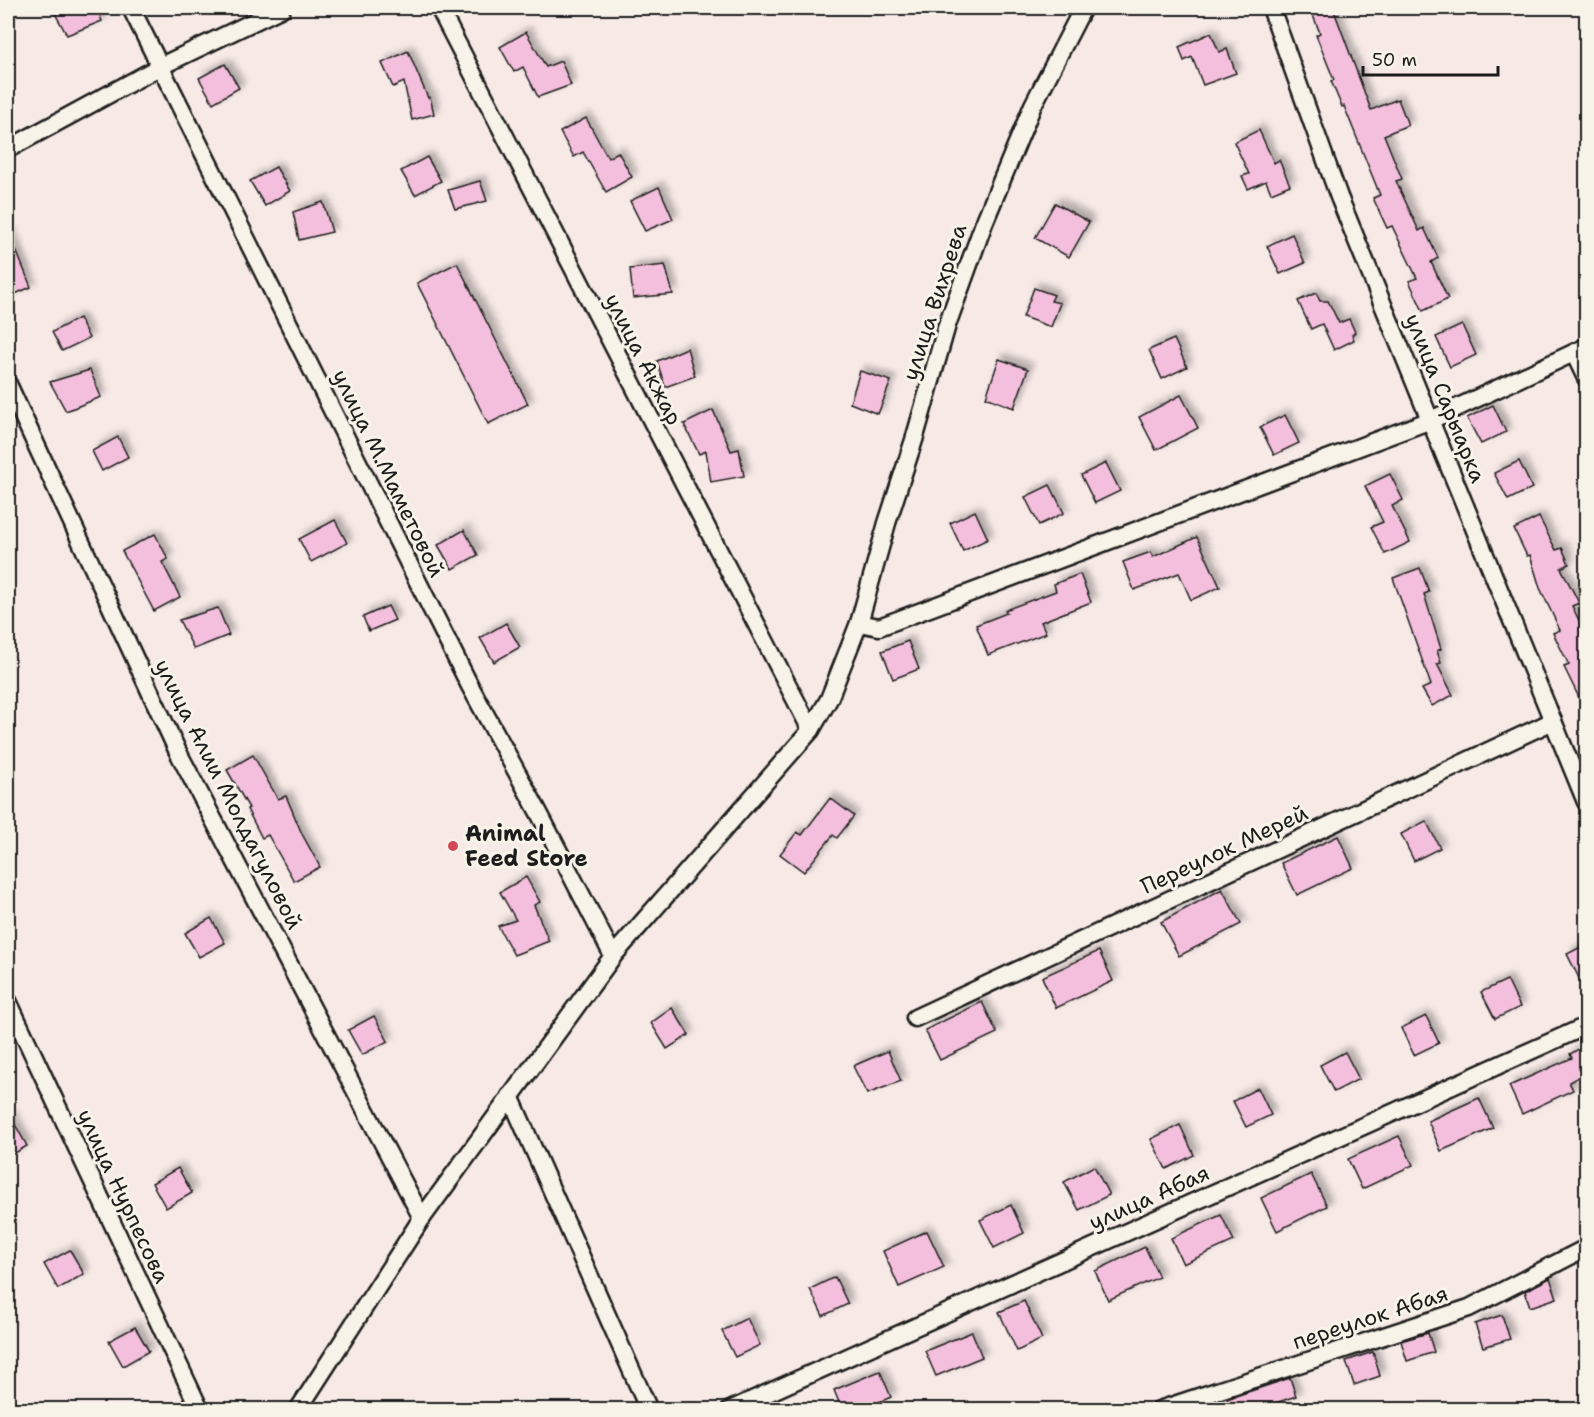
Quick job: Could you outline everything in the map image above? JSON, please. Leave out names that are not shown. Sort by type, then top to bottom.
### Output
[{"type":"street","name":"улица М.Маметовой","points":[[131,8],[470,686],[613,956]]},
{"type":"street","points":[[8,149],[161,66],[282,8]]},
{"type":"street","name":"улица Акжар","points":[[439,8],[812,730]]},
{"type":"street","name":"улица Вихрева","points":[[298,1410],[422,1218],[613,956],[812,730],[829,699],[859,623],[947,325],[984,223],[1033,105],[1083,8]]},
{"type":"street","name":"улица Сарыарка","points":[[1271,8],[1339,197],[1587,802]]},
{"type":"street","points":[[859,623],[879,627],[1431,420],[1580,350],[1587,378]]},
{"type":"street","name":"улица Алии Молдагуловой","points":[[8,384],[178,752],[422,1218]]},
{"type":"street","name":"Переулок Мерей","points":[[915,1017],[1553,721]]},
{"type":"street","name":"улица Нурпесова","points":[[8,1001],[200,1410]]},
{"type":"street","name":"улица Абая","points":[[730,1410],[1587,1026]]},
{"type":"street","points":[[510,1096],[649,1410]]},
{"type":"street","name":"переулок Абая","points":[[1159,1410],[1469,1308],[1587,1248]]},
{"type":"building","points":[[52,8],[97,8],[102,21],[67,35]]},
{"type":"building","points":[[1310,8],[1333,8],[1371,110],[1398,99],[1408,125],[1384,135],[1402,179],[1396,181],[1419,231],[1424,228],[1438,258],[1431,262],[1448,299],[1423,311],[1409,281],[1417,278],[1392,226],[1387,228],[1373,198],[1380,195],[1344,106],[1342,107],[1331,81],[1334,80],[1316,35],[1320,33]]},
{"type":"building","points":[[526,32],[546,67],[561,61],[571,85],[538,97],[523,67],[514,72],[500,47]]},
{"type":"building","points":[[1211,33],[1219,52],[1227,49],[1236,73],[1203,85],[1192,57],[1184,61],[1179,47]]},
{"type":"building","points":[[408,51],[428,98],[430,97],[434,114],[412,120],[404,82],[393,87],[382,63]]},
{"type":"building","points":[[225,64],[239,88],[213,103],[199,78]]},
{"type":"building","points":[[586,118],[608,158],[618,152],[632,177],[606,192],[583,152],[574,157],[560,132]]},
{"type":"building","points":[[1259,130],[1274,163],[1279,160],[1290,185],[1271,193],[1266,181],[1248,189],[1242,176],[1249,174],[1234,142]]},
{"type":"building","points":[[427,157],[441,181],[415,195],[401,171]]},
{"type":"building","points":[[276,167],[290,191],[265,206],[250,181]]},
{"type":"building","points":[[480,181],[487,201],[455,209],[448,190]]},
{"type":"building","points":[[659,187],[673,219],[645,231],[630,201]]},
{"type":"building","points":[[323,202],[332,232],[299,240],[293,212]]},
{"type":"building","points":[[1055,203],[1089,222],[1069,257],[1035,238]]},
{"type":"building","points":[[8,230],[31,287],[8,297]]},
{"type":"building","points":[[1292,234],[1305,263],[1280,274],[1267,246]]},
{"type":"building","points":[[457,263],[528,404],[488,424],[417,283]]},
{"type":"building","points":[[665,265],[673,294],[633,298],[630,269]]},
{"type":"building","points":[[1034,288],[1054,295],[1051,301],[1060,303],[1051,327],[1023,317]]},
{"type":"building","points":[[1316,293],[1320,301],[1328,301],[1339,323],[1349,319],[1355,332],[1352,335],[1354,340],[1334,350],[1322,324],[1311,329],[1298,301]]},
{"type":"building","points":[[79,318],[89,338],[62,351],[52,332]]},
{"type":"building","points":[[1462,325],[1476,355],[1450,367],[1436,337]]},
{"type":"building","points":[[1174,339],[1187,367],[1162,379],[1149,350]]},
{"type":"building","points":[[687,348],[695,376],[665,387],[657,361]]},
{"type":"building","points":[[999,359],[1028,369],[1014,408],[986,397]]},
{"type":"building","points":[[90,370],[101,397],[66,411],[50,382]]},
{"type":"building","points":[[860,371],[891,381],[878,414],[850,403]]},
{"type":"building","points":[[1181,395],[1198,428],[1156,450],[1139,417]]},
{"type":"building","points":[[1493,405],[1506,432],[1481,444],[1467,418]]},
{"type":"building","points":[[713,410],[731,451],[739,449],[744,476],[711,482],[706,451],[699,454],[684,424]]},
{"type":"building","points":[[1285,415],[1299,443],[1274,455],[1260,427]]},
{"type":"building","points":[[118,437],[128,457],[102,471],[92,451]]},
{"type":"building","points":[[1519,461],[1532,488],[1508,500],[1494,473]]},
{"type":"building","points":[[1106,463],[1120,491],[1095,503],[1081,475]]},
{"type":"building","points":[[1390,474],[1403,500],[1392,506],[1410,542],[1385,554],[1371,527],[1383,522],[1365,486]]},
{"type":"building","points":[[1050,485],[1064,513],[1039,525],[1025,497]]},
{"type":"building","points":[[975,511],[988,539],[963,551],[950,523]]},
{"type":"building","points":[[1539,517],[1556,550],[1562,548],[1569,564],[1561,568],[1579,603],[1572,606],[1587,637],[1587,714],[1564,667],[1569,665],[1553,633],[1560,630],[1540,588],[1530,555],[1527,556],[1514,529]]},
{"type":"building","points":[[335,520],[347,543],[311,562],[299,539]]},
{"type":"building","points":[[464,530],[478,555],[452,569],[438,545]]},
{"type":"building","points":[[155,534],[168,559],[162,562],[180,597],[154,611],[122,551]]},
{"type":"building","points":[[1197,537],[1220,587],[1191,600],[1179,573],[1134,590],[1123,562],[1151,552],[1153,557]]},
{"type":"building","points":[[1420,568],[1429,592],[1424,594],[1441,649],[1437,651],[1441,663],[1437,664],[1453,695],[1432,706],[1422,689],[1431,685],[1393,578]]},
{"type":"building","points":[[1080,574],[1091,602],[1041,622],[1046,633],[988,655],[976,625],[1007,613],[1005,610],[1056,591],[1054,584]]},
{"type":"building","points":[[388,606],[395,620],[369,631],[363,617]]},
{"type":"building","points":[[218,608],[229,635],[194,649],[179,620]]},
{"type":"building","points":[[506,623],[520,647],[494,662],[480,638]]},
{"type":"building","points":[[908,641],[919,669],[893,679],[882,651]]},
{"type":"building","points":[[253,755],[278,799],[286,796],[302,834],[320,867],[294,881],[268,835],[262,838],[247,809],[249,808],[227,770]]},
{"type":"building","points":[[830,798],[854,816],[837,838],[833,835],[804,872],[780,854],[797,832],[802,835]]},
{"type":"building","points":[[1426,821],[1440,848],[1414,861],[1401,834]]},
{"type":"building","points":[[1338,836],[1353,868],[1297,895],[1281,863]]},
{"type":"building","points":[[526,877],[540,902],[534,905],[549,941],[514,955],[498,926],[516,920],[500,892]]},
{"type":"building","points":[[1222,889],[1241,924],[1179,956],[1161,922]]},
{"type":"building","points":[[211,918],[225,943],[199,957],[185,933]]},
{"type":"building","points":[[1587,944],[1587,994],[1567,954]]},
{"type":"building","points":[[1099,951],[1113,981],[1056,1008],[1042,977]]},
{"type":"building","points":[[1507,980],[1520,1007],[1495,1019],[1481,992]]},
{"type":"building","points":[[982,1002],[997,1033],[940,1060],[925,1030]]},
{"type":"building","points":[[672,1008],[689,1035],[667,1049],[651,1023]]},
{"type":"building","points":[[374,1016],[388,1041],[362,1055],[348,1030]]},
{"type":"building","points":[[1426,1016],[1439,1043],[1414,1055],[1401,1028]]},
{"type":"building","points":[[1587,1044],[1587,1083],[1582,1075],[1569,1082],[1573,1090],[1522,1114],[1509,1086],[1572,1058],[1570,1054]]},
{"type":"building","points":[[888,1051],[901,1081],[867,1094],[853,1066]]},
{"type":"building","points":[[1345,1052],[1359,1079],[1334,1092],[1320,1065]]},
{"type":"building","points":[[1258,1088],[1271,1115],[1246,1127],[1233,1101]]},
{"type":"building","points":[[1479,1098],[1493,1128],[1441,1151],[1428,1121]]},
{"type":"building","points":[[8,1112],[27,1146],[8,1157]]},
{"type":"building","points":[[1180,1125],[1194,1155],[1166,1169],[1151,1139]]},
{"type":"building","points":[[1399,1136],[1413,1165],[1362,1189],[1348,1159]]},
{"type":"building","points":[[1094,1166],[1109,1195],[1079,1210],[1064,1182]]},
{"type":"building","points":[[178,1168],[192,1193],[166,1208],[152,1183]]},
{"type":"building","points":[[1311,1174],[1327,1206],[1277,1231],[1261,1198]]},
{"type":"building","points":[[1011,1205],[1024,1233],[994,1248],[980,1220]]},
{"type":"building","points":[[1221,1215],[1234,1241],[1183,1264],[1171,1238]]},
{"type":"building","points":[[927,1231],[944,1267],[899,1287],[883,1251]]},
{"type":"building","points":[[1145,1247],[1159,1277],[1108,1300],[1095,1271]]},
{"type":"building","points":[[70,1250],[84,1274],[58,1289],[44,1264]]},
{"type":"building","points":[[835,1277],[848,1304],[823,1316],[810,1289]]},
{"type":"building","points":[[1550,1278],[1557,1298],[1530,1307],[1525,1291]]},
{"type":"building","points":[[1024,1301],[1042,1339],[1017,1351],[999,1312]]},
{"type":"building","points":[[1502,1315],[1510,1339],[1483,1347],[1475,1324]]},
{"type":"building","points":[[747,1318],[760,1345],[735,1357],[722,1331]]},
{"type":"building","points":[[135,1327],[149,1351],[123,1366],[109,1341]]},
{"type":"building","points":[[972,1332],[982,1357],[936,1376],[925,1351]]},
{"type":"building","points":[[1428,1333],[1434,1352],[1407,1361],[1401,1341]]},
{"type":"building","points":[[1373,1352],[1380,1376],[1354,1385],[1346,1361]]},
{"type":"building","points":[[880,1371],[891,1397],[860,1410],[842,1410],[834,1390]]},
{"type":"building","points":[[1290,1378],[1296,1396],[1255,1410],[1231,1410],[1227,1399]]},
{"type":"place","name":"Animal Feed Store","points":[[453,846]]}]
